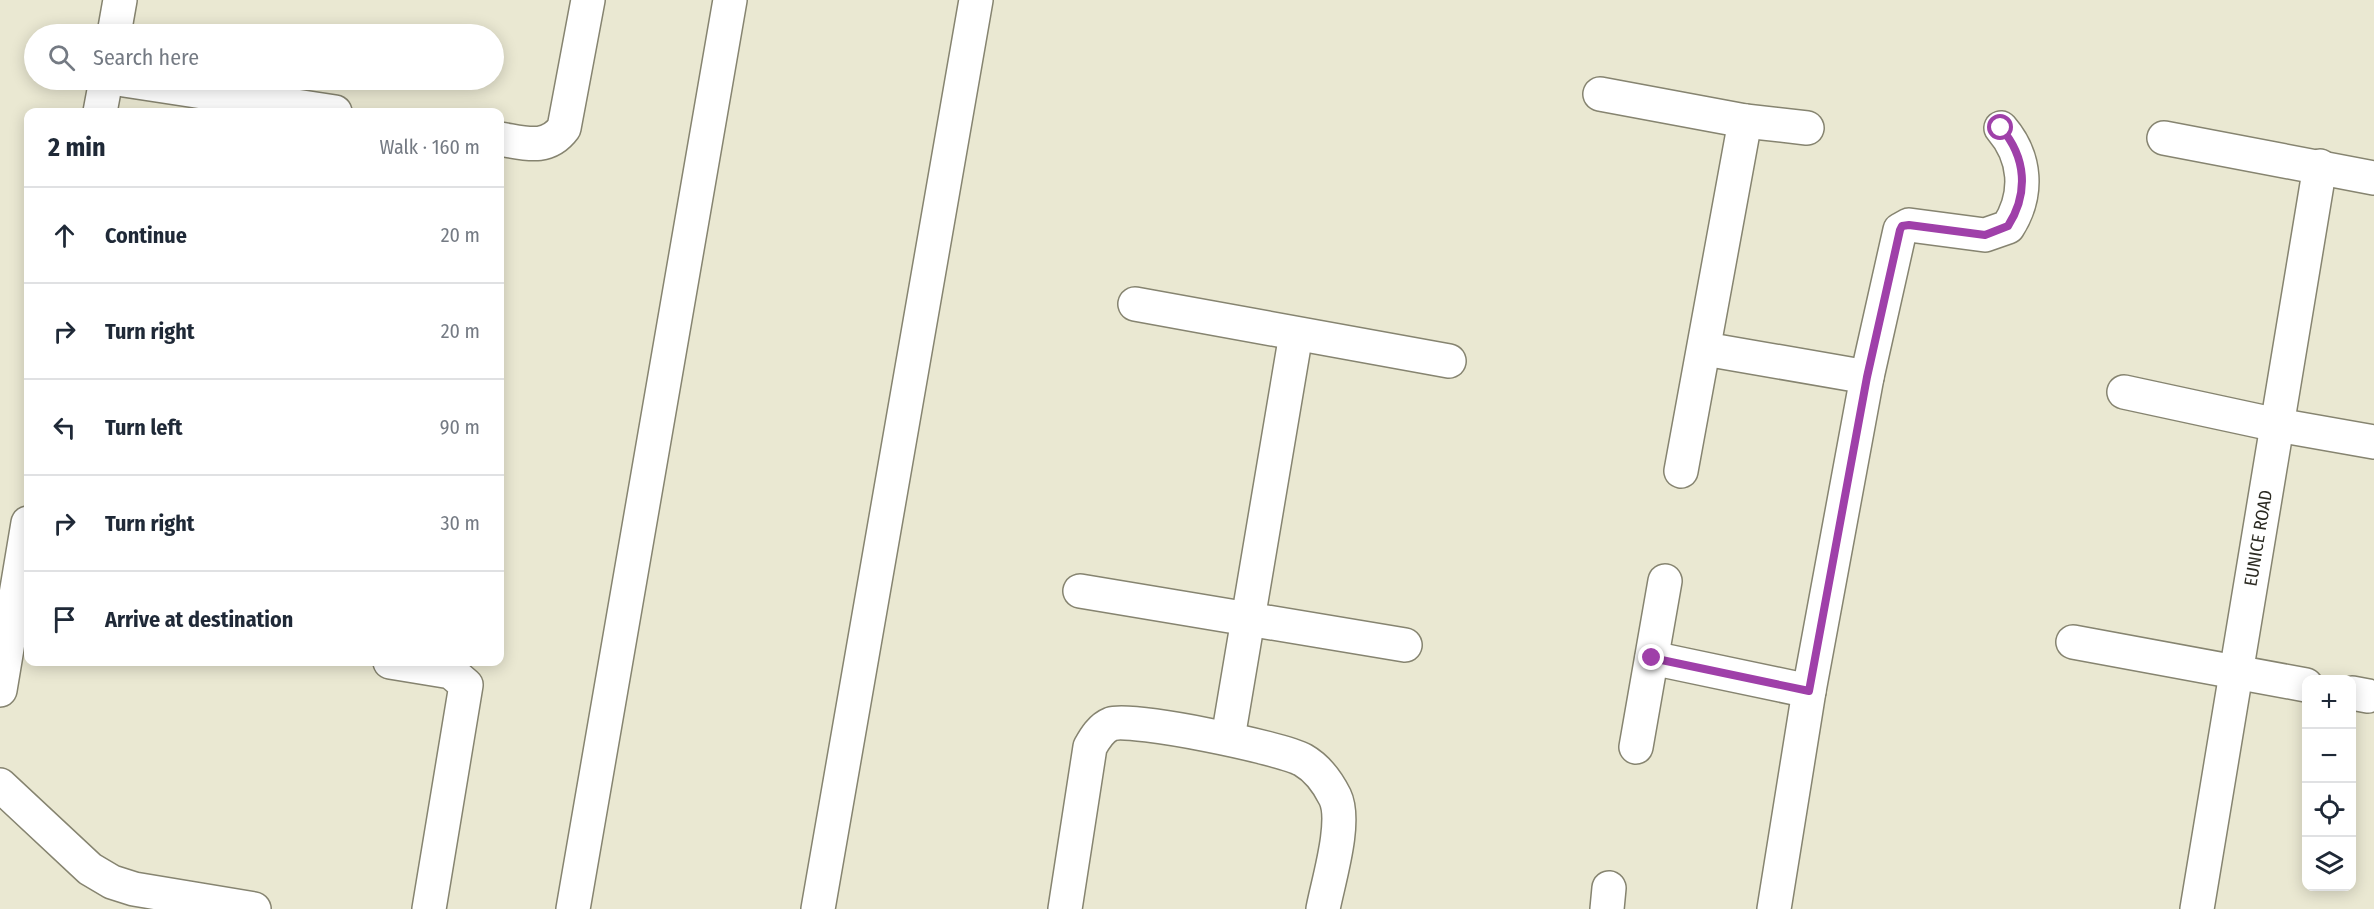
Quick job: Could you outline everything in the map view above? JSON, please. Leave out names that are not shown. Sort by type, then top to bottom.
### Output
[{"type":"street","points":[[116,24],[120,0]]},
{"type":"street","points":[[504,140],[538,145],[552,141],[564,128],[588,0]]},
{"type":"street","points":[[573,909],[730,0]]},
{"type":"street","points":[[818,909],[976,0]]},
{"type":"street","points":[[101,108],[104,90]]},
{"type":"street","points":[[190,90],[309,108]]},
{"type":"street","points":[[1600,94],[1745,121],[1807,129]]},
{"type":"street","points":[[1681,471],[1745,121]]},
{"type":"street","points":[[1774,909],[1809,691],[1867,377],[1902,226],[1985,235],[2008,226],[2015,216],[2023,168],[2013,142],[2001,128]]},
{"type":"street","points":[[2164,138],[2374,178]]},
{"type":"street","name":"EUNICE ROAD","points":[[2197,909],[2319,166]]},
{"type":"street","points":[[1135,304],[1449,361]]},
{"type":"street","points":[[1228,738],[1296,334]]},
{"type":"street","points":[[1705,349],[1867,377]]},
{"type":"street","points":[[2124,392],[2277,425],[2374,442]]},
{"type":"street","points":[[0,690],[22,597],[24,572]]},
{"type":"street","points":[[1636,747],[1665,580]]},
{"type":"street","points":[[1080,591],[1405,645]]},
{"type":"street","points":[[2073,642],[2302,684]]},
{"type":"street","points":[[1652,658],[1809,691]]},
{"type":"street","points":[[414,666],[451,672],[466,686],[429,909]]},
{"type":"street","points":[[1065,909],[1090,747],[1100,732],[1112,724],[1131,724],[1228,738],[1302,759],[1314,767],[1336,799],[1339,818],[1323,909]]},
{"type":"street","points":[[0,785],[90,869],[112,882],[134,889],[255,909]]},
{"type":"route","points":[[1652,658],[1809,691],[1867,377],[1900,230],[1902,226],[1909,225],[1985,235],[2008,226],[2015,216],[2023,168],[2013,142],[2001,128]]}]
